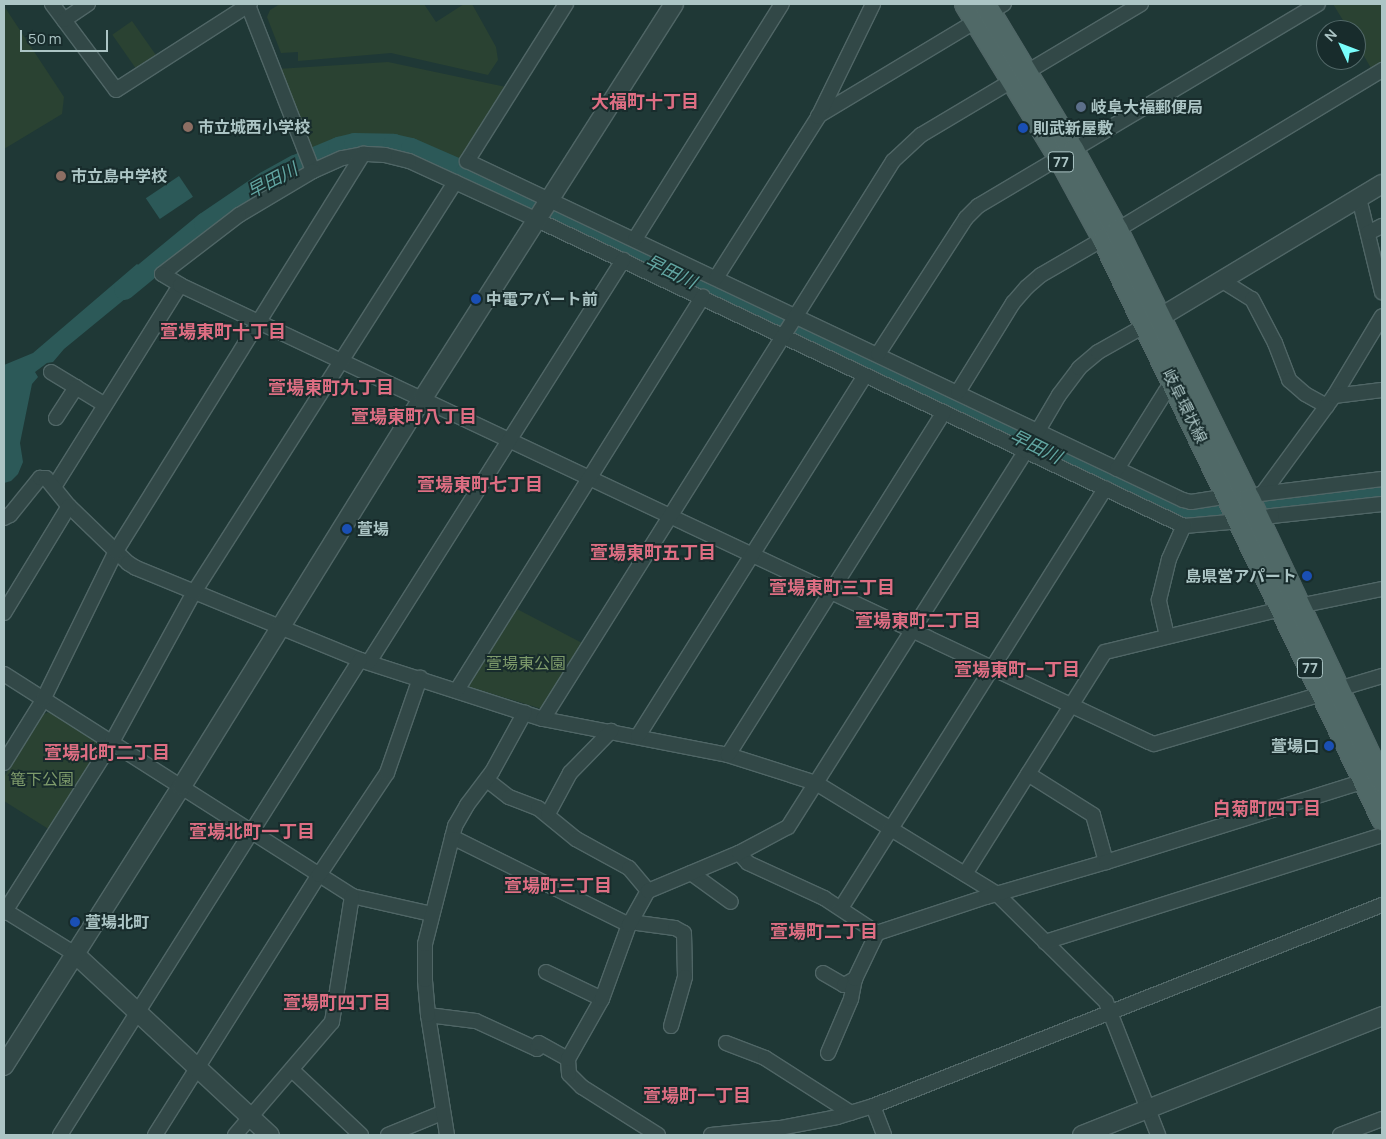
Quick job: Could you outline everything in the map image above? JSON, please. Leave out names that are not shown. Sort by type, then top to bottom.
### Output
[{"type":"main road","name":"岐阜環状線","points":[[984,9],[1019,77],[1066,154],[1110,234],[1246,506],[1330,692],[1377,778],[1382,819]]},
{"type":"main road","name":"岐阜環状線","points":[[1153,321],[1175,385],[1246,506]]},
{"type":"street","points":[[52,4],[116,90],[249,4],[312,169]]},
{"type":"street","points":[[64,20],[88,4]]},
{"type":"street","points":[[566,4],[467,161],[623,260],[785,335],[944,412],[1027,449],[1184,526],[1246,506],[1382,479]]},
{"type":"street","points":[[4,1066],[182,786],[423,398],[674,4]]},
{"type":"street","points":[[635,239],[782,4]]},
{"type":"street","points":[[716,278],[818,117],[873,4]]},
{"type":"street","points":[[543,719],[893,161],[921,135],[1141,4]]},
{"type":"street","points":[[878,354],[966,218],[978,206],[1318,4]]},
{"type":"street","points":[[818,117],[984,9]]},
{"type":"street","points":[[958,392],[1013,303],[1041,275],[1382,70]]},
{"type":"street","points":[[4,763],[43,700],[116,551],[363,154]]},
{"type":"street","points":[[1382,504],[1246,506],[1183,500],[1036,432],[878,354],[796,318],[635,239],[455,182],[409,161],[386,155],[363,154],[342,158],[312,169],[239,215],[162,274],[180,285],[423,398],[830,593],[1154,744],[1382,676]]},
{"type":"street","points":[[270,1135],[75,954],[4,912],[112,742],[194,592],[455,182]]},
{"type":"street","points":[[658,1135],[582,1087],[568,1074],[568,1059],[602,999],[630,924],[648,891],[739,853],[788,827],[1036,432],[1079,368],[1098,352],[1382,184]]},
{"type":"street","points":[[1359,198],[1382,292]]},
{"type":"street","points":[[1368,233],[1382,226]]},
{"type":"street","points":[[60,1135],[251,832],[509,440],[623,260]]},
{"type":"street","points":[[1221,280],[1252,299],[1275,343],[1289,380],[1305,394],[1330,401],[1382,390]]},
{"type":"street","points":[[54,487],[180,285]]},
{"type":"street","points":[[458,690],[703,297]]},
{"type":"street","points":[[1246,506],[1330,401],[1382,316]]},
{"type":"street","points":[[51,372],[105,405]]},
{"type":"street","points":[[638,736],[865,375]]},
{"type":"street","points":[[1116,468],[1166,391],[1175,385]]},
{"type":"street","points":[[56,418],[76,387]]},
{"type":"street","points":[[728,755],[944,412]]},
{"type":"street","points":[[4,518],[10,516],[40,478],[46,478],[69,506],[136,568],[364,661],[543,719],[728,755],[816,783],[997,894],[1106,1002],[1158,1135]]},
{"type":"street","points":[[841,908],[990,668],[1105,488]]},
{"type":"street","points":[[4,613],[69,506]]},
{"type":"street","points":[[1167,636],[1159,600],[1169,559],[1184,526]]},
{"type":"street","points":[[964,874],[1105,652],[1167,636],[1382,589]]},
{"type":"street","points":[[4,674],[352,896],[432,914]]},
{"type":"street","points":[[154,1135],[319,875],[387,773],[420,678]]},
{"type":"street","points":[[447,1135],[428,1015],[425,980],[425,944],[455,826],[467,806],[487,780],[525,712]]},
{"type":"street","points":[[548,814],[570,773],[611,731]]},
{"type":"street","points":[[1028,774],[1093,815],[1106,862]]},
{"type":"street","points":[[828,1053],[851,999],[854,979],[877,933],[997,894],[1377,778]]},
{"type":"street","points":[[487,780],[509,797],[538,808],[548,814],[554,822],[576,839],[609,859],[629,868],[648,891]]},
{"type":"street","points":[[1045,942],[1382,835]]},
{"type":"street","points":[[452,837],[630,924],[675,928],[684,933],[685,977],[672,1026]]},
{"type":"street","points":[[739,853],[748,863],[841,908],[877,933]]},
{"type":"street","points":[[691,873],[731,902]]},
{"type":"street","points":[[235,1135],[252,1118],[332,1022],[352,896]]},
{"type":"street","points":[[720,1135],[780,1128],[851,1113],[873,1106],[1382,905]]},
{"type":"street","points":[[546,972],[602,999]]},
{"type":"street","points":[[823,973],[844,985],[854,979]]},
{"type":"street","points":[[428,1015],[476,1021],[537,1048],[539,1043],[568,1059]]},
{"type":"street","points":[[1082,1135],[1382,1016]]},
{"type":"street","points":[[726,1043],[765,1058],[851,1113]]},
{"type":"street","points":[[292,1070],[361,1135]]},
{"type":"street","points":[[873,1106],[884,1135]]},
{"type":"street","points":[[388,1135],[442,1113]]},
{"type":"street","points":[[1340,1135],[1382,1119]]},
{"type":"green space","name":"市立城西小学校","points":[[280,4],[424,4],[436,22],[464,4],[472,4],[496,47],[498,60],[488,75],[391,53],[298,61],[298,52],[281,53],[267,17],[270,10]]},
{"type":"green space","points":[[1333,4],[1382,4],[1382,64],[1372,70],[1366,60],[1366,20],[1343,20]]},
{"type":"green space","points":[[4,6],[64,97],[62,114],[4,149]]},
{"type":"green space","points":[[132,21],[158,58],[138,72],[112,35]]},
{"type":"green space","points":[[388,62],[506,87],[459,160],[419,141],[401,136],[352,135],[309,150],[277,69]]},
{"type":"green space","name":"萱場東公園","points":[[515,608],[584,644],[542,709],[467,686]]},
{"type":"green space","name":"篭下公園","points":[[49,712],[100,744],[102,748],[50,830],[4,801],[4,777],[44,714]]},
{"type":"water","points":[[179,176],[193,197],[160,219],[146,198]]},
{"type":"water","points":[[137,264],[153,276],[64,349],[53,362],[47,363],[35,372],[38,377],[32,384],[20,443],[23,462],[18,474],[11,481],[4,483],[4,365],[33,353]]},
{"type":"waterway","name":"早田川","points":[[124,289],[204,223],[264,182],[295,165],[338,147],[354,143],[393,144],[411,148],[466,172],[1186,518],[1382,493]]},
{"type":"place","name":"岐阜大福郵便局","points":[[1081,107]]},
{"type":"place","name":"市立城西小学校","points":[[188,127]]},
{"type":"place","name":"則武新屋敷","points":[[1023,128]]},
{"type":"place","name":"市立島中学校","points":[[61,176]]},
{"type":"place","name":"中電アパート前","points":[[476,299]]},
{"type":"place","name":"萱場","points":[[347,529]]},
{"type":"place","name":"島県営アパート","points":[[1307,576]]},
{"type":"place","name":"萱場口","points":[[1329,746]]},
{"type":"place","name":"萱場北町","points":[[75,922]]},
{"type":"district","name":"大福町十丁目","points":[[645,101]]},
{"type":"district","name":"萱場東町十丁目","points":[[223,331]]},
{"type":"district","name":"萱場東町九丁目","points":[[331,387]]},
{"type":"district","name":"萱場東町八丁目","points":[[414,416]]},
{"type":"district","name":"萱場東町七丁目","points":[[480,484]]},
{"type":"district","name":"萱場東町五丁目","points":[[653,552]]},
{"type":"district","name":"萱場東町三丁目","points":[[832,587]]},
{"type":"district","name":"萱場東町二丁目","points":[[918,620]]},
{"type":"district","name":"萱場東町一丁目","points":[[1017,669]]},
{"type":"district","name":"萱場北町二丁目","points":[[107,752]]},
{"type":"district","name":"白菊町四丁目","points":[[1267,808]]},
{"type":"district","name":"萱場北町一丁目","points":[[252,831]]},
{"type":"district","name":"萱場町三丁目","points":[[558,885]]},
{"type":"district","name":"萱場町二丁目","points":[[824,931]]},
{"type":"district","name":"萱場町四丁目","points":[[337,1002]]},
{"type":"district","name":"萱場町一丁目","points":[[697,1095]]}]
